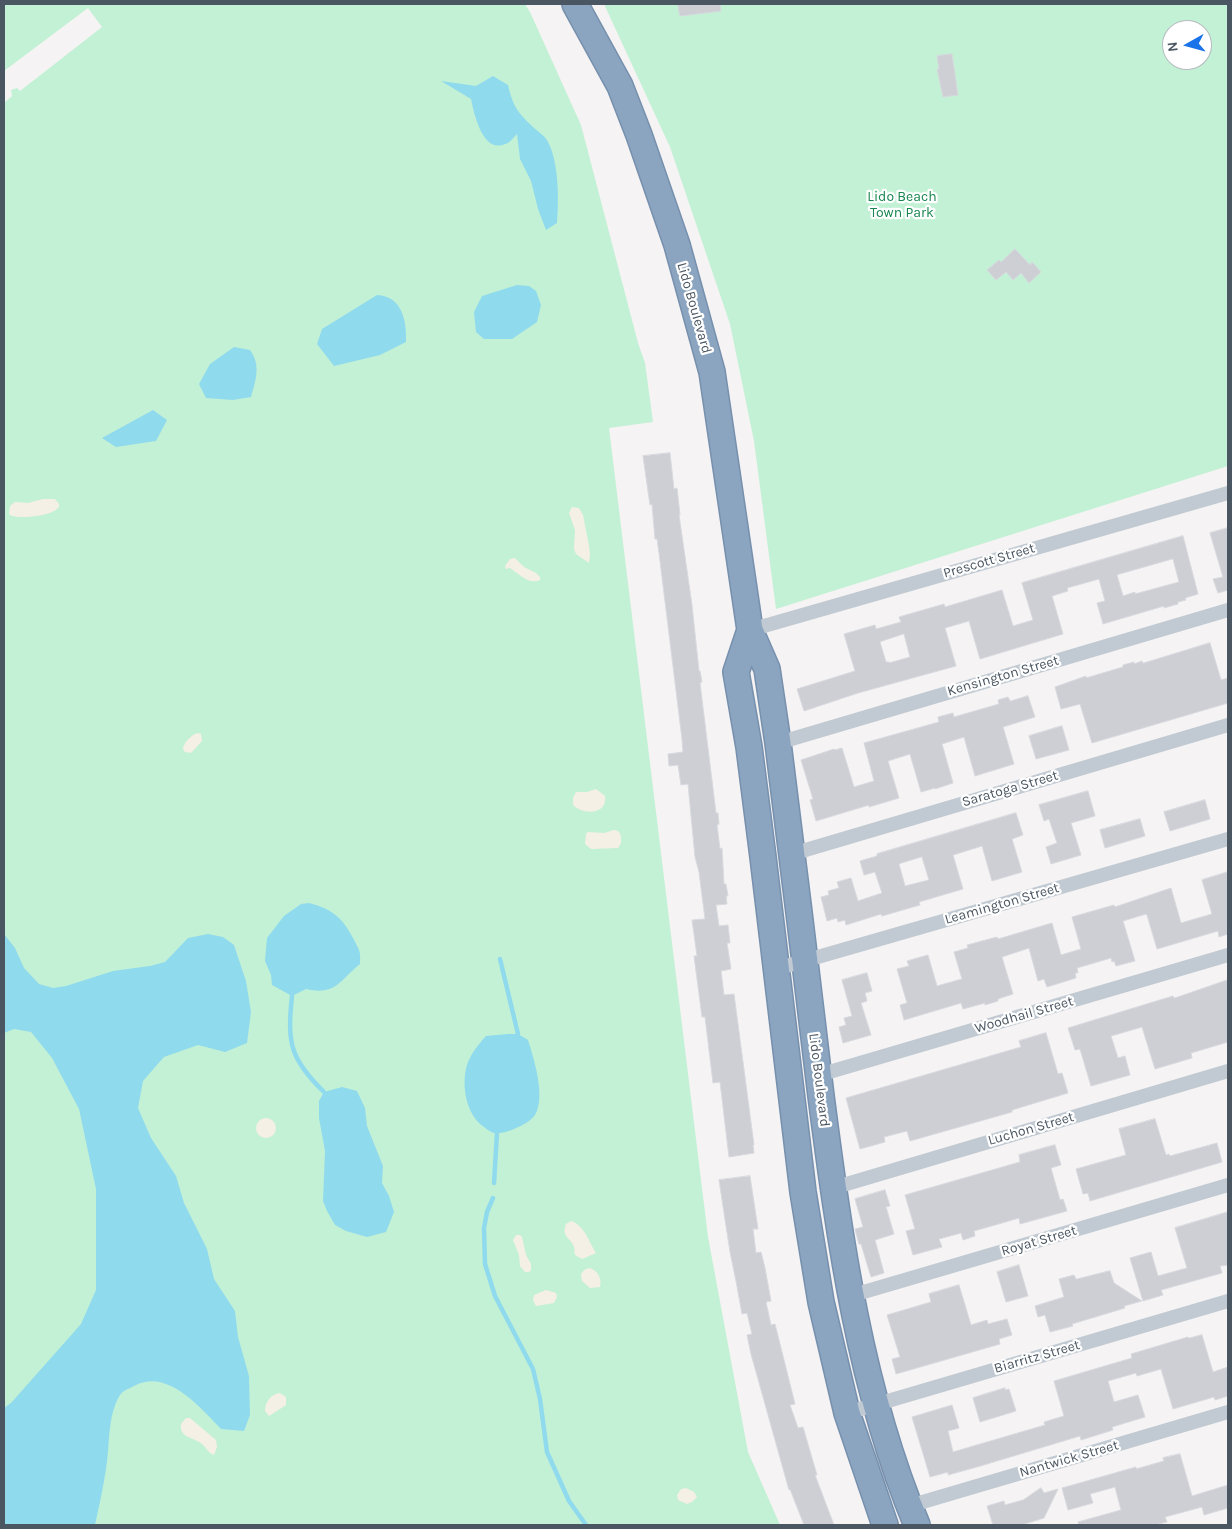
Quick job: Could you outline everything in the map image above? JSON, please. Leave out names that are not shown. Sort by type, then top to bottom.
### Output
[{"type":"highway","name":"Lido Boulevard","points":[[575,4],[620,86],[639,135],[677,245],[712,372],[750,630],[767,669],[778,742],[833,1188],[850,1296],[875,1405],[913,1516]]},
{"type":"highway","name":"Lido Boulevard","points":[[750,630],[736,672],[749,746],[803,1192],[821,1302],[847,1413],[885,1525]]},
{"type":"street","name":"Prescott Street","points":[[750,630],[1228,493]]},
{"type":"street","name":"Kensington Street","points":[[778,742],[1228,610]]},
{"type":"street","name":"Saratoga Street","points":[[792,854],[1228,725]]},
{"type":"street","name":"Leamington Street","points":[[776,969],[1228,840]]},
{"type":"street","name":"Woodhail Street","points":[[819,1075],[1228,954]]},
{"type":"street","name":"Luchon Street","points":[[833,1188],[1228,1071]]},
{"type":"street","name":"Royat Street","points":[[850,1296],[1228,1186]]},
{"type":"street","name":"Biarritz Street","points":[[847,1413],[1228,1301]]},
{"type":"street","name":"Nantwick Street","points":[[913,1516],[1228,1412]]},
{"type":"green space","points":[[4,4],[525,4],[530,12],[581,125],[638,343],[645,363],[653,422],[609,428],[708,1237],[748,1452],[780,1525],[4,1525],[4,103],[12,96],[11,90],[17,88],[20,91],[102,27],[88,8],[4,71]]},
{"type":"green space","name":"Lido Beach Town Park","points":[[604,4],[1228,4],[1228,466],[776,609],[754,441],[730,324],[670,147]]},
{"type":"sand","points":[[43,499],[55,499],[59,507],[53,512],[37,516],[18,517],[9,514],[10,506],[15,502],[28,503]]},
{"type":"sand","points":[[572,507],[579,508],[583,515],[590,554],[589,563],[576,554],[574,549],[575,530],[569,513]]},
{"type":"sand","points":[[515,558],[524,567],[536,573],[540,580],[528,580],[510,568],[506,569],[505,566],[510,559]]},
{"type":"sand","points":[[198,733],[201,734],[202,741],[191,753],[185,752],[183,747],[186,742]]},
{"type":"sand","points":[[596,789],[605,796],[603,807],[599,810],[588,812],[573,805],[573,798],[576,792],[587,792]]},
{"type":"sand","points":[[614,830],[621,835],[621,843],[618,848],[591,849],[585,844],[588,832],[604,833]]},
{"type":"sand","points":[[262,1118],[270,1118],[276,1124],[276,1132],[270,1138],[262,1138],[256,1132],[256,1124]]},
{"type":"sand","points":[[571,1221],[583,1230],[596,1253],[582,1259],[575,1255],[573,1244],[565,1232],[566,1224]]},
{"type":"sand","points":[[516,1235],[522,1237],[526,1255],[531,1264],[529,1272],[525,1272],[520,1266],[519,1255],[513,1240]]},
{"type":"sand","points":[[589,1268],[599,1275],[600,1287],[590,1288],[582,1281],[581,1274]]},
{"type":"sand","points":[[546,1290],[556,1293],[557,1297],[554,1303],[536,1306],[533,1300],[534,1295]]},
{"type":"sand","points":[[280,1393],[286,1397],[286,1405],[269,1416],[265,1411],[267,1402],[271,1397]]},
{"type":"sand","points":[[186,1418],[190,1418],[216,1440],[217,1447],[214,1455],[202,1444],[182,1432],[181,1424]]},
{"type":"sand","points":[[686,1488],[694,1492],[697,1497],[687,1504],[678,1500],[677,1495],[681,1489]]},
{"type":"water","points":[[493,76],[508,85],[519,113],[546,138],[551,149],[556,169],[558,213],[557,223],[546,230],[538,209],[531,181],[520,159],[517,134],[507,143],[497,146],[491,143],[481,131],[474,114],[471,99],[441,81],[476,86]]},
{"type":"water","points":[[517,285],[529,286],[536,291],[541,305],[537,322],[512,339],[484,339],[476,332],[474,312],[482,296]]},
{"type":"water","points":[[377,295],[385,296],[392,300],[401,311],[404,318],[406,342],[380,355],[334,366],[317,344],[322,329]]},
{"type":"water","points":[[234,347],[250,350],[256,361],[256,379],[251,397],[233,400],[206,398],[199,384],[210,364]]},
{"type":"water","points":[[153,410],[167,420],[156,441],[116,447],[102,438]]},
{"type":"water","points":[[309,903],[330,911],[340,919],[359,950],[360,964],[342,981],[331,988],[316,991],[306,989],[292,996],[272,985],[271,975],[265,961],[267,938],[284,916],[301,904]]},
{"type":"water","points":[[4,934],[15,948],[24,968],[39,984],[53,988],[66,986],[113,971],[165,962],[188,938],[208,934],[223,937],[234,945],[246,981],[251,1012],[247,1043],[225,1052],[198,1045],[164,1057],[143,1081],[138,1108],[151,1138],[176,1176],[184,1203],[207,1249],[214,1279],[235,1311],[238,1337],[249,1376],[250,1415],[244,1431],[221,1429],[194,1402],[172,1386],[148,1381],[123,1392],[113,1412],[106,1469],[95,1525],[4,1525],[4,1408],[11,1403],[81,1324],[96,1290],[96,1189],[79,1109],[52,1058],[31,1032],[14,1029],[4,1033]]},
{"type":"water","points":[[518,1034],[528,1040],[538,1078],[538,1107],[535,1115],[521,1126],[508,1131],[494,1133],[478,1122],[469,1107],[466,1099],[465,1073],[471,1057],[486,1036]]},
{"type":"water","points":[[342,1087],[357,1091],[365,1108],[367,1126],[383,1166],[382,1183],[394,1212],[386,1232],[367,1237],[346,1231],[335,1225],[323,1201],[325,1151],[319,1118],[319,1101],[324,1092]]},
{"type":"building","points":[[678,4],[720,4],[721,11],[680,16]]},
{"type":"building","points":[[952,54],[958,95],[943,97],[937,69],[939,69],[937,56]]},
{"type":"building","points":[[1015,249],[1030,265],[1032,262],[1041,272],[1029,283],[1021,273],[1013,280],[1006,272],[996,280],[987,270],[999,260],[1001,262]]},
{"type":"building","points":[[670,453],[674,489],[677,488],[699,671],[702,682],[700,683],[716,813],[718,813],[719,824],[717,825],[720,849],[722,848],[724,884],[726,884],[728,896],[726,896],[727,904],[716,905],[719,926],[728,925],[730,943],[727,943],[731,969],[721,971],[724,995],[734,994],[754,1145],[754,1153],[729,1157],[720,1082],[713,1083],[705,1017],[702,1017],[694,956],[697,956],[692,920],[705,919],[699,872],[695,857],[688,784],[681,785],[678,765],[669,766],[668,754],[683,752],[682,739],[659,553],[657,539],[655,539],[652,504],[650,505],[643,456]]},
{"type":"building","points":[[1228,528],[1228,590],[1218,593],[1213,579],[1223,577],[1210,533]]},
{"type":"building","points":[[1183,536],[1198,594],[1185,598],[1186,600],[1178,602],[1178,604],[1164,608],[1164,606],[1103,624],[1097,603],[1105,601],[1099,579],[1067,588],[1068,591],[1052,596],[1063,634],[980,659],[969,621],[945,628],[956,666],[858,693],[804,711],[797,689],[855,671],[844,634],[875,625],[876,629],[901,622],[899,617],[944,604],[945,607],[1002,590],[1013,626],[1033,620],[1022,583]],"holes":[[[1173,559],[1179,582],[1123,596],[1117,575]],[[904,634],[910,657],[889,663],[886,662],[880,642]]]},
{"type":"building","points":[[1210,643],[1221,680],[1228,678],[1228,703],[1092,743],[1080,704],[1061,709],[1055,687],[1086,676],[1086,678],[1123,667],[1123,665],[1142,661],[1143,663]]},
{"type":"building","points":[[1028,696],[1035,717],[1003,727],[1014,764],[975,776],[964,737],[942,744],[953,783],[921,792],[910,754],[888,761],[899,798],[816,821],[810,800],[813,799],[801,760],[842,748],[854,787],[874,781],[864,743],[939,722],[938,717],[953,713],[954,717],[999,704],[998,700],[1008,697],[1010,701]]},
{"type":"building","points":[[1062,726],[1069,750],[1036,759],[1029,736]]},
{"type":"building","points":[[1088,791],[1095,816],[1071,823],[1081,855],[1051,864],[1046,847],[1057,843],[1049,819],[1044,821],[1039,805]]},
{"type":"building","points":[[1205,800],[1210,819],[1170,831],[1164,812]]},
{"type":"building","points":[[1016,813],[1023,835],[1012,839],[1022,872],[992,881],[982,846],[953,855],[963,889],[919,902],[920,905],[846,925],[845,920],[838,922],[837,918],[827,921],[821,897],[829,895],[828,891],[839,888],[837,882],[851,878],[858,901],[882,893],[875,872],[864,875],[860,861],[877,856],[877,854]],"holes":[[[922,857],[929,880],[905,886],[899,864]]]},
{"type":"building","points":[[1140,819],[1145,836],[1105,848],[1100,830]]},
{"type":"building","points":[[1228,872],[1228,934],[1219,937],[1218,931],[1157,949],[1146,914],[1123,921],[1135,961],[1116,966],[1111,958],[1077,968],[1076,978],[1047,987],[1044,979],[1038,981],[1029,948],[1002,957],[1013,994],[985,1005],[985,1003],[963,1009],[961,1003],[904,1020],[900,1005],[907,1003],[897,969],[909,966],[907,961],[928,955],[937,986],[962,979],[954,952],[968,948],[967,945],[997,937],[998,939],[1052,923],[1061,955],[1081,949],[1072,917],[1114,905],[1115,907],[1171,888],[1181,923],[1212,914],[1202,880]]},
{"type":"building","points":[[867,973],[872,991],[865,993],[867,1001],[861,1003],[871,1035],[843,1043],[839,1027],[846,1025],[844,1018],[852,1016],[842,980]]},
{"type":"building","points":[[1228,980],[1228,1042],[1191,1053],[1192,1058],[1155,1069],[1142,1027],[1111,1036],[1118,1058],[1125,1056],[1130,1075],[1091,1086],[1080,1049],[1075,1050],[1068,1028],[1173,996],[1174,998]]},
{"type":"building","points":[[1046,1033],[1058,1074],[1062,1073],[1068,1093],[1012,1110],[1012,1112],[910,1141],[907,1131],[884,1137],[885,1142],[860,1149],[846,1098],[1021,1047],[1019,1041]]},
{"type":"building","points":[[1155,1119],[1166,1155],[1169,1154],[1170,1156],[1217,1143],[1222,1162],[1090,1201],[1088,1193],[1083,1194],[1076,1169],[1126,1155],[1119,1129]]},
{"type":"building","points":[[1055,1145],[1061,1165],[1051,1168],[1060,1200],[1063,1199],[1067,1211],[1020,1224],[1019,1218],[974,1231],[975,1236],[963,1240],[961,1233],[939,1239],[942,1247],[913,1255],[906,1231],[915,1229],[905,1195],[1020,1162],[1019,1155]]},
{"type":"building","points":[[750,1176],[758,1229],[753,1229],[756,1253],[761,1252],[765,1268],[771,1301],[766,1302],[771,1325],[775,1324],[795,1404],[790,1405],[798,1428],[803,1427],[817,1475],[815,1475],[834,1525],[804,1525],[789,1490],[751,1354],[747,1335],[752,1334],[747,1313],[742,1314],[719,1180]]},
{"type":"building","points":[[885,1190],[890,1206],[886,1207],[894,1234],[875,1240],[884,1273],[871,1277],[855,1229],[863,1227],[855,1199]]},
{"type":"building","points":[[1228,1212],[1228,1265],[1220,1266],[1222,1273],[1161,1290],[1163,1295],[1143,1301],[1130,1258],[1151,1252],[1158,1276],[1187,1268],[1175,1228]]},
{"type":"building","points":[[1019,1265],[1028,1296],[1006,1302],[997,1272]]},
{"type":"building","points":[[1110,1271],[1114,1283],[1142,1301],[1072,1324],[1073,1326],[1050,1332],[1045,1315],[1038,1317],[1035,1306],[1064,1297],[1059,1279],[1074,1275],[1076,1279]]},
{"type":"building","points":[[959,1285],[971,1325],[987,1320],[988,1324],[1007,1319],[1012,1335],[999,1339],[1000,1344],[896,1374],[892,1359],[900,1357],[887,1315],[931,1302],[929,1294]]},
{"type":"building","points":[[1202,1335],[1213,1372],[1228,1367],[1228,1396],[1215,1400],[1214,1397],[1173,1409],[1161,1369],[1137,1376],[1136,1373],[1108,1381],[1114,1402],[1138,1395],[1145,1417],[1112,1427],[1113,1430],[1081,1440],[1080,1436],[948,1475],[948,1472],[930,1477],[912,1417],[952,1405],[959,1428],[948,1431],[953,1452],[1045,1425],[1044,1422],[1064,1416],[1054,1381],[1132,1358],[1131,1354],[1188,1337]]},
{"type":"building","points":[[1005,1388],[1005,1390],[1009,1389],[1016,1411],[980,1422],[973,1398]]},
{"type":"building","points":[[1180,1454],[1192,1496],[1228,1485],[1228,1508],[1204,1515],[1202,1507],[1165,1517],[1167,1522],[1154,1525],[1079,1525],[1078,1522],[1121,1510],[1115,1487],[1090,1494],[1093,1503],[1068,1510],[1062,1488],[1164,1461],[1163,1458]]},
{"type":"building","points":[[1041,1488],[1044,1493],[1058,1489],[1044,1518],[1021,1525],[993,1525],[987,1506],[1004,1501],[1005,1505],[1023,1500]]},
{"type":"waterway","points":[[500,959],[518,1034]]},
{"type":"waterway","points":[[292,996],[290,1026],[293,1049],[304,1070],[324,1092]]},
{"type":"waterway","points":[[494,1183],[497,1133]]},
{"type":"waterway","points":[[493,1198],[487,1212],[484,1228],[485,1264],[495,1296],[533,1369],[540,1399],[547,1452],[569,1501],[586,1525]]}]
